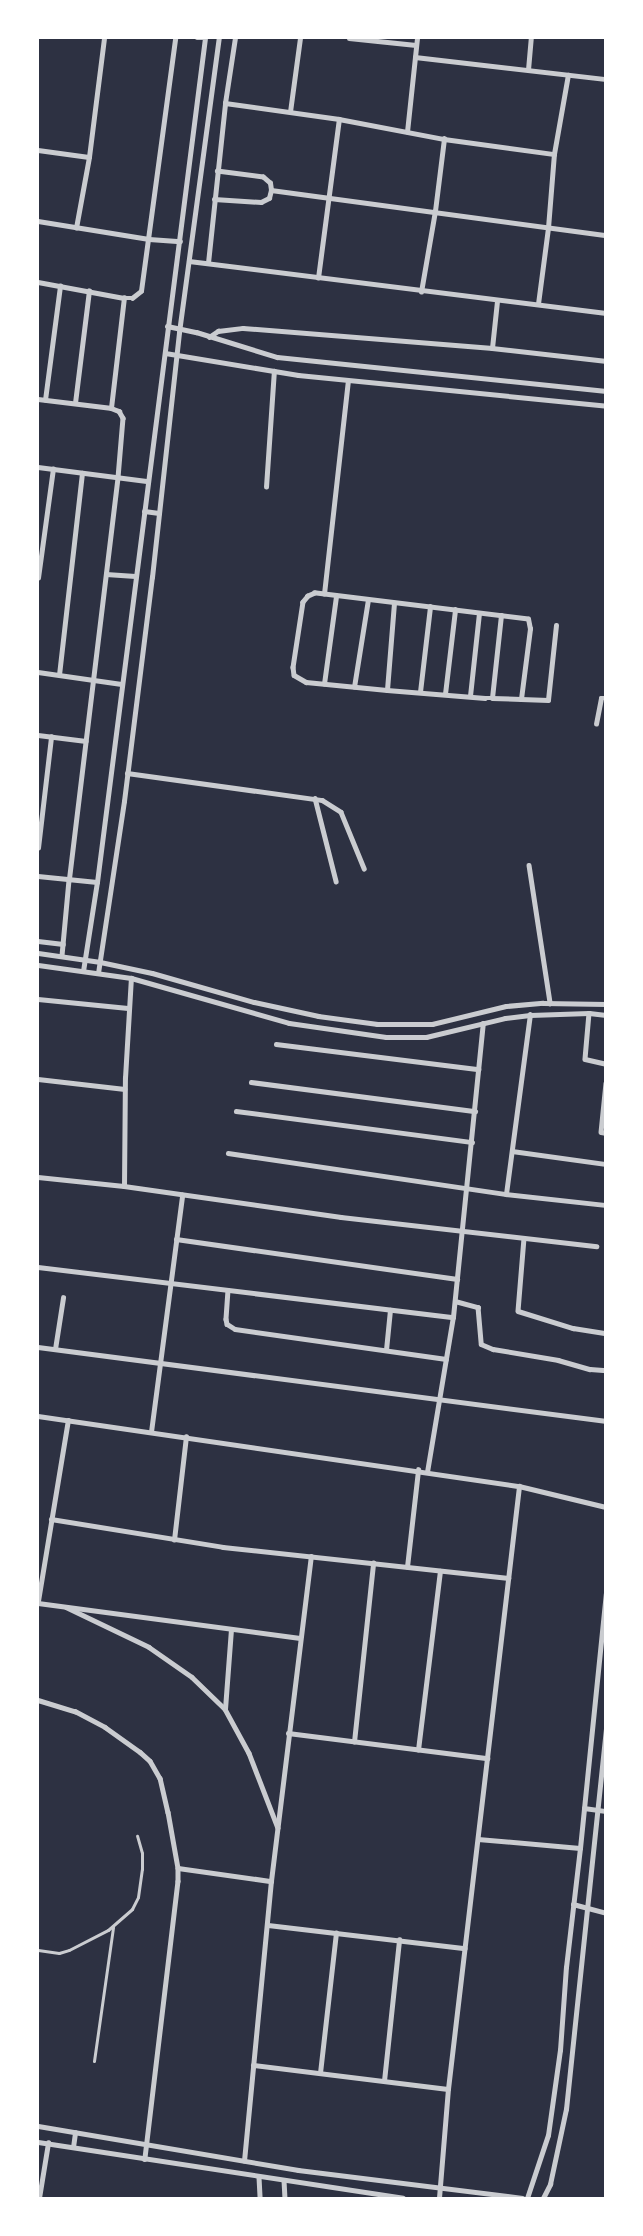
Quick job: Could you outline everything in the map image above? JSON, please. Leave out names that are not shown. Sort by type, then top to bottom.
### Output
[{"type":"street","points":[[76,228],[88,157],[104,38]]},
{"type":"street","points":[[38,282],[124,298],[132,298],[141,291],[175,38]]},
{"type":"street","points":[[83,971],[97,882],[205,38],[198,38]]},
{"type":"street","points":[[98,973],[127,773],[177,354],[219,38]]},
{"type":"street","points":[[208,263],[225,103],[235,38]]},
{"type":"street","points":[[290,112],[300,38]]},
{"type":"street","points":[[349,38],[416,44]]},
{"type":"street","points":[[407,132],[417,38]]},
{"type":"street","points":[[528,70],[531,38]]},
{"type":"street","points":[[415,58],[606,79]]},
{"type":"street","points":[[538,304],[548,228],[554,154],[568,75]]},
{"type":"street","points":[[225,103],[339,119],[444,139],[554,154]]},
{"type":"street","points":[[318,278],[339,119]]},
{"type":"street","points":[[421,292],[435,211],[444,139]]},
{"type":"street","points":[[38,150],[88,157]]},
{"type":"street","points":[[214,199],[261,202],[269,198],[271,190],[270,183],[262,177],[217,171]]},
{"type":"street","points":[[271,190],[548,228],[606,234]]},
{"type":"street","points":[[38,220],[149,239],[180,241]]},
{"type":"street","points":[[189,262],[421,292],[606,313]]},
{"type":"street","points":[[45,400],[60,286]]},
{"type":"street","points":[[75,403],[89,291]]},
{"type":"street","points":[[111,408],[124,298]]},
{"type":"street","points":[[492,348],[497,301]]},
{"type":"street","points":[[167,326],[181,328],[277,357],[606,391]]},
{"type":"street","points":[[209,337],[218,331],[243,328],[492,348],[606,361]]},
{"type":"street","points":[[165,353],[274,371],[348,380],[606,406]]},
{"type":"street","points":[[266,487],[274,371]]},
{"type":"street","points":[[324,594],[348,380]]},
{"type":"street","points":[[38,399],[111,408],[119,411],[123,418],[118,478],[69,880],[62,956]]},
{"type":"street","points":[[38,467],[148,481]]},
{"type":"street","points":[[38,578],[40,540],[53,469]]},
{"type":"street","points":[[59,675],[82,473]]},
{"type":"street","points":[[144,511],[159,513]]},
{"type":"street","points":[[106,574],[135,576]]},
{"type":"street","points":[[520,699],[530,623],[528,619],[315,593],[308,596],[303,602],[293,668],[294,675],[306,682],[354,687],[492,698],[520,699],[548,700],[556,625]]},
{"type":"street","points":[[324,684],[336,596]]},
{"type":"street","points":[[354,687],[368,600]]},
{"type":"street","points":[[387,690],[394,603]]},
{"type":"street","points":[[420,692],[430,607]]},
{"type":"street","points":[[445,694],[455,610]]},
{"type":"street","points":[[470,696],[479,612]]},
{"type":"street","points":[[492,698],[501,615]]},
{"type":"street","points":[[38,672],[121,684]]},
{"type":"street","points":[[596,724],[600,698],[606,698]]},
{"type":"street","points":[[38,735],[86,741]]},
{"type":"street","points":[[38,848],[51,737]]},
{"type":"street","points":[[127,773],[322,800],[342,812],[364,868]]},
{"type":"street","points":[[315,798],[336,881]]},
{"type":"street","points":[[529,865],[550,1004]]},
{"type":"street","points":[[38,876],[97,882]]},
{"type":"street","points":[[38,941],[63,944]]},
{"type":"street","points":[[38,953],[100,962],[186,981],[254,1002],[318,1016],[376,1024],[432,1024],[506,1006],[606,1004]]},
{"type":"street","points":[[38,965],[131,978],[289,1023],[386,1037],[426,1037],[530,1015],[589,1013],[606,1015]]},
{"type":"street","points":[[124,1186],[124,1089],[131,978]]},
{"type":"street","points":[[38,999],[128,1008]]},
{"type":"street","points":[[589,1013],[585,1059],[606,1064]]},
{"type":"street","points":[[506,1194],[530,1015]]},
{"type":"street","points":[[427,1472],[455,1301],[483,1024]]},
{"type":"street","points":[[276,1044],[478,1069]]},
{"type":"street","points":[[38,1079],[124,1089]]},
{"type":"street","points":[[251,1082],[474,1111]]},
{"type":"street","points":[[606,1083],[601,1132],[606,1133]]},
{"type":"street","points":[[236,1111],[472,1142]]},
{"type":"street","points":[[512,1151],[606,1164]]},
{"type":"street","points":[[228,1153],[467,1186],[506,1194],[606,1205]]},
{"type":"street","points":[[38,1177],[124,1186],[463,1231],[596,1246]]},
{"type":"street","points":[[151,1432],[182,1195]]},
{"type":"street","points":[[524,1238],[518,1311],[573,1328],[606,1333]]},
{"type":"street","points":[[176,1239],[457,1279]]},
{"type":"street","points":[[38,1267],[453,1317]]},
{"type":"street","points":[[228,1290],[226,1319],[230,1326],[235,1328],[446,1359]]},
{"type":"street","points":[[56,1349],[63,1298]]},
{"type":"street","points":[[455,1301],[478,1307],[481,1344],[493,1349],[558,1360],[590,1369],[606,1370]]},
{"type":"street","points":[[386,1350],[390,1310]]},
{"type":"street","points":[[38,1347],[606,1421]]},
{"type":"street","points":[[38,1416],[519,1486],[606,1507]]},
{"type":"street","points":[[68,1420],[38,1602],[300,1638]]},
{"type":"street","points":[[174,1540],[186,1437]]},
{"type":"street","points":[[408,1567],[418,1470]]},
{"type":"street","points":[[439,2198],[448,2089],[519,1486]]},
{"type":"street","points":[[51,1520],[174,1540],[508,1578]]},
{"type":"street","points":[[244,2161],[271,1881],[311,1556]]},
{"type":"street","points":[[354,1742],[373,1563]]},
{"type":"street","points":[[418,1750],[440,1570]]},
{"type":"street","points":[[527,2198],[548,2135],[560,2050],[573,1904],[606,1593]]},
{"type":"street","points":[[66,1607],[149,1647],[180,1668],[225,1709],[248,1753],[278,1828]]},
{"type":"street","points":[[225,1709],[231,1630]]},
{"type":"street","points":[[38,1700],[75,1711],[105,1727],[125,1740],[150,1762],[160,1778],[178,1868],[145,2159]]},
{"type":"street","points":[[543,2198],[550,2184],[566,2109],[606,1729]]},
{"type":"street","points":[[288,1733],[487,1758]]},
{"type":"street","points":[[584,1808],[606,1811]]},
{"type":"street","points":[[38,1950],[58,1953],[69,1950],[114,1926],[132,1909],[138,1897],[142,1869],[142,1853],[136,1836]]},
{"type":"street","points":[[478,1839],[580,1848]]},
{"type":"street","points":[[178,1868],[271,1881]]},
{"type":"street","points":[[573,1904],[606,1912]]},
{"type":"street","points":[[268,1925],[465,1948]]},
{"type":"street","points":[[94,2061],[114,1926]]},
{"type":"street","points":[[320,2073],[336,1933]]},
{"type":"street","points":[[384,2081],[399,1940]]},
{"type":"street","points":[[253,2065],[448,2089]]},
{"type":"street","points":[[38,2126],[302,2170],[522,2198]]},
{"type":"street","points":[[73,2147],[75,2132]]},
{"type":"street","points":[[38,2142],[403,2198]]},
{"type":"street","points":[[39,2198],[48,2143]]},
{"type":"street","points":[[301,2182],[302,2170]]},
{"type":"street","points":[[259,2177],[260,2198]]},
{"type":"street","points":[[284,2180],[285,2198]]}]
